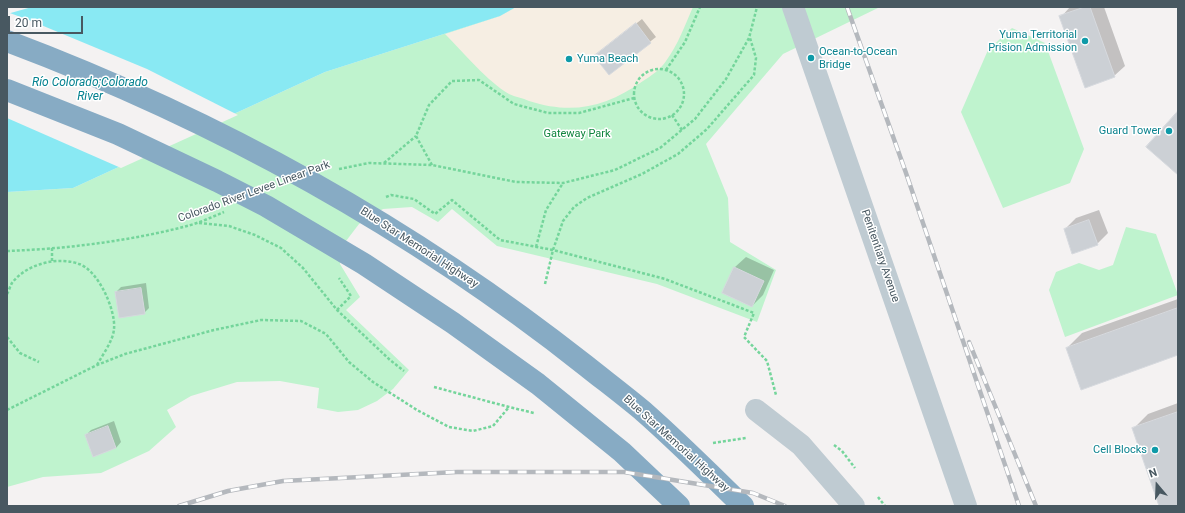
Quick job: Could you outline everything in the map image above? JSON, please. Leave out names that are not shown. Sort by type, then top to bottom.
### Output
[{"type":"highway","name":"Blue Star Memorial Highway","points":[[7,41],[152,101],[243,144],[297,173],[391,228],[500,300],[571,354],[643,412],[696,460],[743,506]]},
{"type":"highway","points":[[7,90],[118,134],[217,182],[266,206],[364,264],[453,323],[538,384],[622,452],[680,506]]},
{"type":"street","name":"Penitentiary Avenue","points":[[793,7],[966,506]]},
{"type":"street","points":[[756,410],[801,445],[854,506]]},
{"type":"path","points":[[666,70],[685,42],[700,7]]},
{"type":"path","name":"Colorado River Levee Linear Park","points":[[338,170],[369,163],[432,165],[516,182],[563,183],[615,170],[660,148],[695,119],[726,79],[749,38],[757,7]]},
{"type":"path","points":[[545,284],[553,250],[563,221],[574,207],[587,198],[642,174],[678,154],[708,129],[754,75],[756,58],[749,38]]},
{"type":"path","points":[[658,69],[674,73],[680,79],[683,87],[684,95],[678,110],[672,115],[664,118],[656,119],[648,117],[639,109],[634,98],[634,89],[637,81],[643,75],[658,69]]},
{"type":"path","points":[[384,163],[416,136],[429,105],[452,81],[479,80],[514,104],[548,113],[580,113],[634,98]]},
{"type":"path","points":[[672,115],[682,130]]},
{"type":"path","points":[[416,136],[432,165]]},
{"type":"path","points":[[536,247],[546,210],[563,183]]},
{"type":"path","points":[[380,199],[391,196],[414,199],[435,214],[452,200],[500,240],[553,250],[665,279],[754,313],[744,337],[767,361],[776,396]]},
{"type":"path","name":"Colorado River Levee Linear Park","points":[[7,251],[52,248],[139,236],[188,226],[227,211]]},
{"type":"path","points":[[198,222],[229,226],[255,235],[281,248],[303,268],[337,310],[390,360],[404,371]]},
{"type":"path","points":[[52,248],[52,262]]},
{"type":"path","points":[[7,294],[12,283],[25,271],[45,262],[65,261],[80,264],[95,276],[104,290],[112,311],[114,329],[109,343],[97,365]]},
{"type":"path","points":[[335,273],[351,296],[337,310]]},
{"type":"path","points":[[7,410],[97,365],[125,354],[220,329],[261,320],[301,321],[326,334],[349,362],[373,382],[416,410],[448,427],[473,431],[493,426],[509,408]]},
{"type":"path","points":[[7,337],[20,353],[39,362]]},
{"type":"path","points":[[830,441],[842,451],[856,469]]},
{"type":"path","points":[[875,494],[885,506]]},
{"type":"green space","name":"Gateway Park","points":[[516,7],[880,7],[783,54],[706,144],[728,198],[730,242],[776,270],[757,322],[657,284],[497,246],[452,209],[438,222],[412,207],[383,209],[359,224],[343,245],[340,264],[360,297],[346,310],[409,370],[393,389],[377,401],[358,410],[338,412],[317,408],[319,388],[280,381],[237,382],[191,396],[167,410],[176,427],[149,451],[101,473],[43,477],[7,487],[7,192],[73,188],[325,72],[500,16]]},
{"type":"green space","points":[[1012,28],[1045,43],[1084,149],[1070,183],[1003,208],[961,112],[988,50]]},
{"type":"green space","points":[[1126,227],[1156,234],[1178,295],[1065,337],[1049,290],[1056,272],[1079,263],[1099,270],[1113,265]]},
{"type":"sand","name":"Yuma Beach","points":[[516,7],[693,7],[674,48],[664,64],[656,72],[616,97],[589,106],[575,108],[545,105],[509,94],[484,74],[445,34],[500,16]]},
{"type":"water","name":"Río Colorado;Colorado River","points":[[32,7],[516,7],[500,16],[325,72],[73,188],[7,192],[7,14]]},
{"type":"pier","points":[[7,12],[147,69],[238,115],[121,168],[7,118]]},
{"type":"building","name":"Yuma Territorial Prision Admission","points":[[1085,7],[1090,7],[1115,77],[1085,88],[1059,16]]},
{"type":"building","points":[[636,23],[651,43],[609,75],[594,56]]},
{"type":"building","name":"Guard Tower","points":[[1178,111],[1178,175],[1146,147]]},
{"type":"building","points":[[1089,220],[1098,245],[1072,254],[1064,229]]},
{"type":"building","points":[[734,267],[764,281],[752,307],[722,293]]},
{"type":"building","points":[[141,288],[145,314],[119,318],[115,292]]},
{"type":"building","points":[[1178,308],[1178,355],[1081,390],[1066,348]]},
{"type":"building","name":"Cell Blocks","points":[[1178,412],[1178,506],[1159,506],[1132,428]]},
{"type":"building","points":[[108,426],[116,448],[93,457],[85,435]]},
{"type":"railway","points":[[847,7],[906,173],[1019,506]]},
{"type":"railway","points":[[969,342],[1036,506]]},
{"type":"railway","points":[[179,506],[228,491],[283,481],[457,472],[624,472],[753,493],[785,506]]},
{"type":"place","name":"Yuma Territorial Prision Admission","points":[[1085,41]]},
{"type":"place","name":"Ocean-to-Ocean Bridge","points":[[811,58]]},
{"type":"place","name":"Yuma Beach","points":[[569,59]]},
{"type":"place","name":"Guard Tower","points":[[1169,131]]},
{"type":"place","name":"Cell Blocks","points":[[1155,450]]}]
